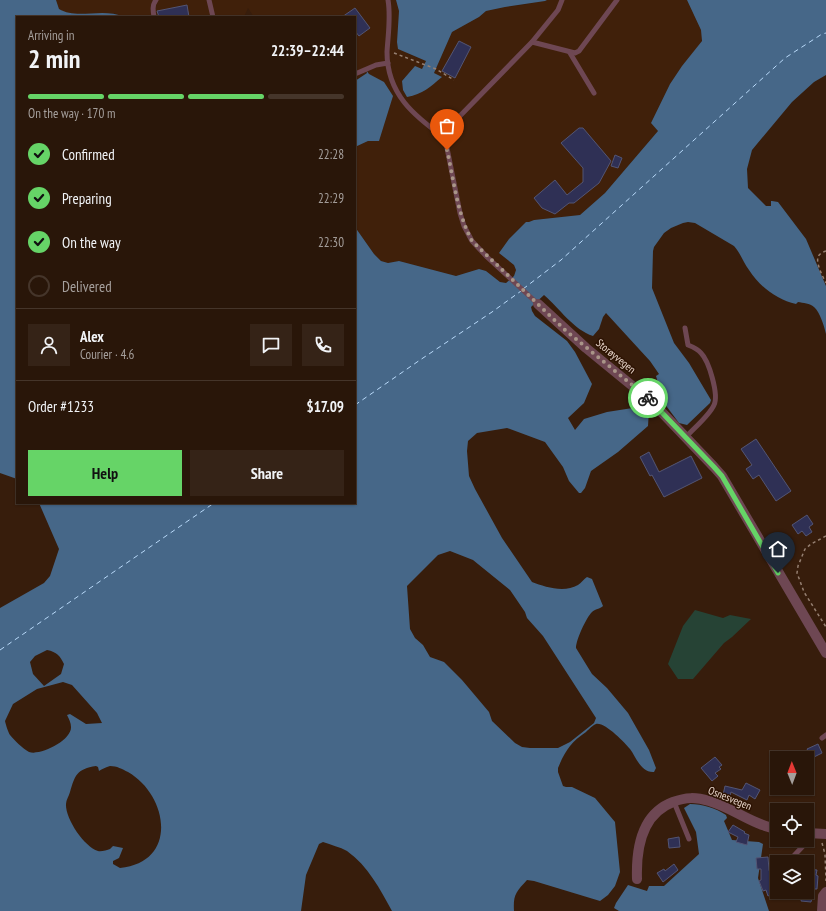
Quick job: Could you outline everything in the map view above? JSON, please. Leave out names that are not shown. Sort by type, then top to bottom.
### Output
[{"type":"street","name":"Storøyvegen","points":[[538,304],[586,348],[652,402],[722,476],[826,653]]},
{"type":"street","name":"Osnesvegen","points":[[638,880],[638,852],[647,823],[656,812],[674,802],[684,798],[709,801],[770,827]]},
{"type":"street","points":[[822,911],[823,896],[826,892]]},
{"type":"lane","points":[[154,16],[153,10],[156,0]]},
{"type":"lane","points":[[209,0],[213,16]]},
{"type":"lane","points":[[388,0],[390,10],[388,63],[398,94],[407,107],[445,138],[456,120],[532,42],[558,10],[562,0]]},
{"type":"lane","points":[[532,42],[570,53],[575,53],[579,51],[617,0]]},
{"type":"lane","points":[[570,53],[594,93]]},
{"type":"lane","points":[[356,74],[376,65],[388,63]]},
{"type":"lane","name":"Storøyvegen","points":[[445,138],[460,213],[464,226],[472,241],[538,304]]},
{"type":"lane","points":[[685,328],[688,345],[702,353],[709,366],[716,393],[716,402],[712,409],[686,437]]},
{"type":"lane","points":[[674,802],[689,839]]},
{"type":"lane","points":[[795,855],[816,833]]},
{"type":"path","points":[[388,51],[436,69],[454,80]]},
{"type":"path","points":[[826,251],[819,255],[818,259],[826,283]]},
{"type":"path","points":[[826,536],[805,549],[798,566],[797,573],[804,592],[826,627]]},
{"type":"path","points":[[816,833],[825,854],[826,881]]},
{"type":"shaded area","points":[[56,0],[396,0],[399,11],[397,42],[408,54],[426,61],[422,69],[404,78],[402,81],[403,90],[442,77],[434,73],[452,32],[479,17],[486,11],[505,7],[547,0],[687,0],[701,30],[702,39],[699,46],[682,66],[670,84],[651,123],[658,131],[605,193],[580,215],[534,220],[519,228],[509,239],[499,253],[514,265],[516,270],[514,276],[506,283],[500,282],[486,271],[479,269],[456,276],[399,261],[388,263],[381,261],[374,254],[356,228],[356,147],[368,141],[369,74],[368,72],[356,80],[356,16],[253,16],[248,8],[244,16],[122,16],[114,13],[72,14],[63,12],[59,9]]},
{"type":"green space","points":[[695,610],[723,618],[730,615],[751,619],[724,643],[693,679],[678,679],[668,664],[683,626]]},
{"type":"water","points":[[0,0],[56,0],[59,9],[66,12],[82,14],[108,13],[121,16],[16,16],[16,479],[0,473]]},
{"type":"water","points":[[396,0],[547,0],[486,11],[479,17],[452,32],[434,73],[442,77],[422,92],[407,97],[403,90],[402,81],[415,66],[422,69],[426,61],[398,49],[399,11]]},
{"type":"water","points":[[687,0],[826,0],[826,75],[814,82],[792,102],[752,150],[747,169],[748,188],[766,206],[771,206],[771,201],[778,202],[806,239],[826,286],[826,334],[823,323],[816,309],[806,303],[798,302],[796,304],[776,296],[758,282],[734,246],[695,223],[683,223],[664,233],[654,247],[652,288],[674,343],[689,363],[711,400],[710,403],[687,425],[679,423],[664,403],[656,376],[659,374],[650,361],[606,313],[599,329],[593,336],[579,329],[573,324],[544,295],[531,307],[532,311],[535,316],[567,341],[575,352],[592,384],[584,403],[568,418],[575,430],[584,419],[607,412],[639,407],[649,410],[648,426],[618,452],[591,471],[585,488],[581,493],[579,493],[569,481],[563,467],[545,442],[507,428],[477,433],[468,441],[467,451],[469,476],[502,538],[532,582],[549,587],[567,589],[578,585],[587,577],[592,579],[603,606],[593,611],[584,624],[576,644],[576,648],[592,674],[607,688],[628,713],[649,750],[656,768],[654,772],[649,772],[646,770],[639,764],[630,749],[619,738],[609,729],[600,724],[596,724],[572,743],[558,768],[563,786],[572,787],[595,798],[615,822],[620,872],[615,886],[608,895],[600,901],[527,880],[516,894],[514,911],[392,911],[373,878],[354,857],[347,851],[323,842],[319,844],[306,875],[301,911],[0,911],[0,608],[44,583],[50,576],[59,549],[39,504],[356,504],[356,228],[374,254],[381,261],[388,263],[399,261],[456,276],[479,269],[486,271],[500,282],[506,283],[514,276],[516,270],[514,265],[499,253],[509,239],[526,222],[580,215],[605,193],[658,131],[651,123],[670,84],[702,41],[701,30]],"holes":[[[450,551],[473,560],[510,590],[525,612],[527,618],[543,636],[596,718],[594,723],[570,742],[558,748],[530,748],[522,747],[515,743],[492,721],[489,712],[462,680],[444,662],[430,657],[423,645],[415,638],[410,629],[407,586],[438,555]],[[47,650],[56,653],[64,664],[61,674],[44,686],[33,674],[30,662],[35,656]],[[63,682],[72,685],[97,713],[102,723],[86,724],[70,714],[67,715],[71,727],[67,737],[55,746],[41,752],[29,752],[10,735],[8,730],[5,721],[13,704],[37,689]],[[96,766],[98,767],[99,771],[110,766],[128,772],[142,782],[152,796],[159,811],[161,826],[159,841],[152,854],[139,863],[120,868],[113,864],[113,861],[119,858],[123,848],[113,846],[110,849],[98,851],[81,838],[72,824],[67,810],[66,801],[70,794],[75,777],[81,771]]]},
{"type":"water","points":[[366,70],[369,74],[384,82],[393,96],[379,141],[368,141],[356,147],[356,80],[367,73]]},
{"type":"water","points":[[690,804],[709,807],[726,815],[727,818],[724,821],[732,840],[759,842],[763,844],[758,878],[769,911],[619,911],[614,908],[628,885],[647,891],[649,886],[664,886],[699,854],[696,832],[684,808]]},
{"type":"building","points":[[187,5],[189,16],[159,16],[157,11]]},
{"type":"building","points":[[355,8],[370,28],[359,36],[356,32],[356,16],[343,16]]},
{"type":"building","points":[[459,41],[471,47],[455,78],[442,71]]},
{"type":"building","points":[[579,128],[583,128],[611,161],[599,183],[574,203],[569,203],[555,214],[542,208],[534,198],[555,180],[567,195],[583,182],[583,168],[561,143]]},
{"type":"building","points":[[615,155],[622,158],[618,168],[611,166]]},
{"type":"building","points":[[756,439],[791,491],[776,501],[759,475],[753,479],[746,469],[752,465],[741,449]]},
{"type":"building","points":[[649,452],[659,472],[691,456],[702,478],[664,497],[652,475],[650,476],[640,457]]},
{"type":"building","points":[[807,515],[813,524],[809,527],[812,532],[806,536],[802,531],[798,534],[792,525]]},
{"type":"building","points":[[818,744],[822,753],[814,757],[814,751],[808,751],[807,749]]},
{"type":"building","points":[[715,757],[722,765],[719,767],[721,769],[715,773],[718,776],[712,781],[701,768]]},
{"type":"building","points":[[746,783],[760,790],[755,799],[749,795],[747,800],[731,792],[730,796],[723,795],[725,786],[742,790]]},
{"type":"building","points":[[733,825],[749,835],[747,845],[736,842],[738,837],[728,832]]},
{"type":"building","points":[[679,837],[680,847],[669,848],[668,839]]},
{"type":"building","points":[[768,857],[770,895],[768,896],[766,890],[763,891],[759,881],[761,880],[761,869],[757,869],[756,858]]},
{"type":"building","points":[[674,864],[678,870],[663,882],[657,873],[664,869],[665,871]]},
{"type":"building","points":[[814,870],[817,870],[816,875],[818,876],[817,889],[814,889]]},
{"type":"building","points":[[801,899],[812,899],[811,902],[801,901]]},
{"type":"ferry route","points":[[523,289],[561,260],[785,58],[822,34],[826,33]]},
{"type":"ferry route","points":[[356,404],[521,291]]},
{"type":"ferry route","points":[[0,650],[213,504]]},
{"type":"way so far","points":[[447,150],[460,213],[464,226],[472,241],[565,330],[648,398]]},
{"type":"route","points":[[648,398],[722,476],[778,573]]}]
